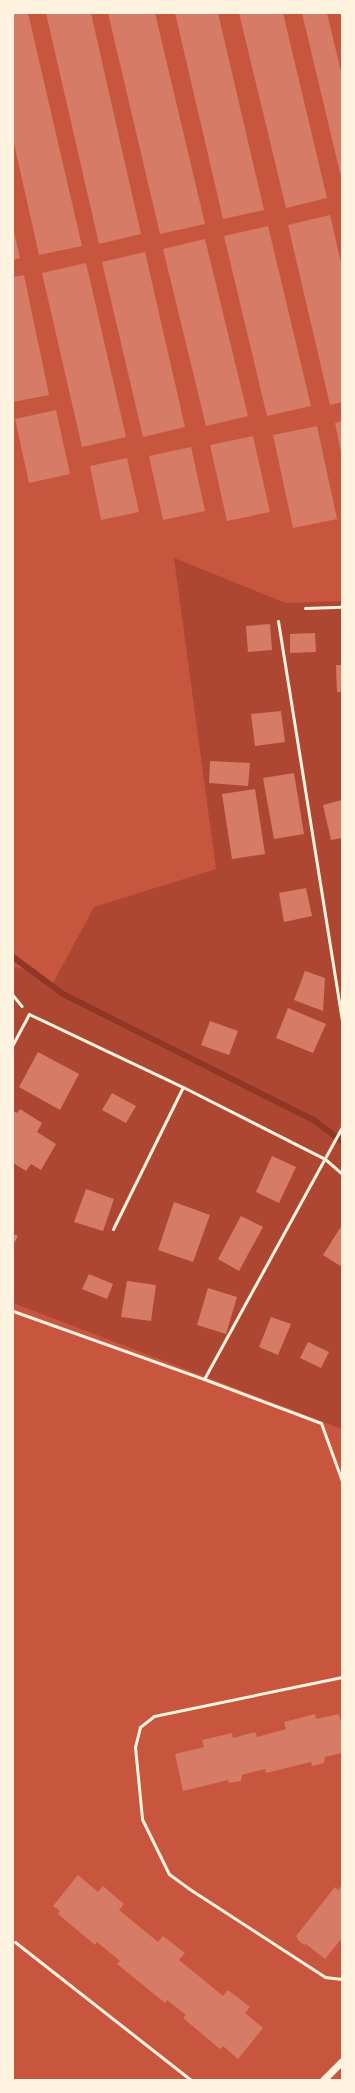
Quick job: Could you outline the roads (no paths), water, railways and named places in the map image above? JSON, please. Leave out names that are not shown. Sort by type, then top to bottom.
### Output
[{"type":"street","points":[[323,2080],[342,2061]]},
{"type":"lane","points":[[305,608],[342,607]]},
{"type":"lane","points":[[278,621],[342,1021]]},
{"type":"lane","points":[[13,1044],[29,1014],[182,1087],[325,1159],[342,1174]]},
{"type":"lane","points":[[113,1230],[182,1087]]},
{"type":"lane","points":[[204,1379],[342,1127]]},
{"type":"lane","points":[[13,1311],[204,1379],[321,1423],[342,1481]]},
{"type":"lane","points":[[342,1677],[154,1716],[140,1727],[135,1747],[142,1819],[169,1874],[188,1888],[325,1977],[342,1979]]},
{"type":"lane","points":[[15,1942],[191,2080]]},
{"type":"waterway","points":[[13,957],[63,994],[315,1121],[342,1141]]}]
